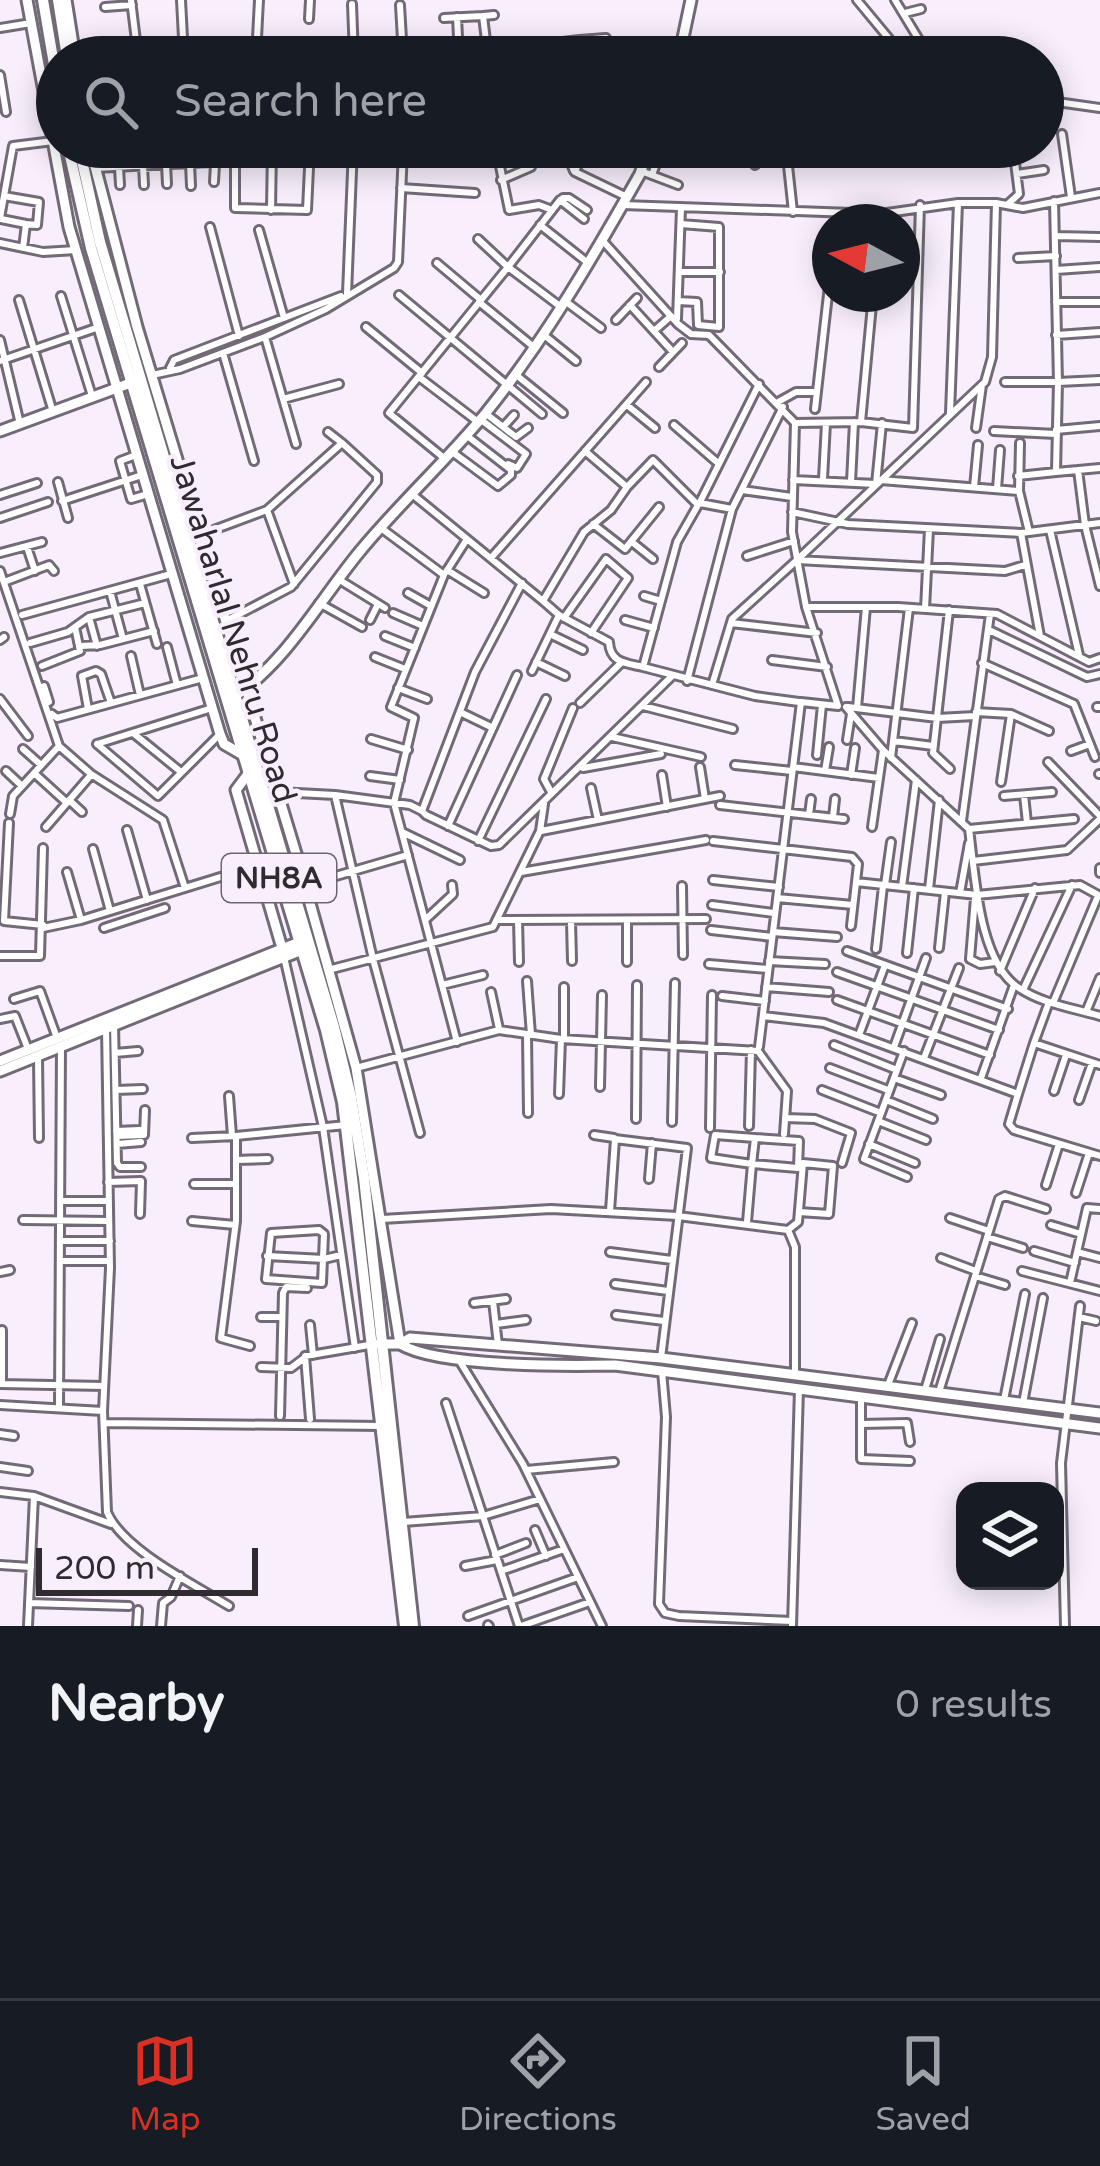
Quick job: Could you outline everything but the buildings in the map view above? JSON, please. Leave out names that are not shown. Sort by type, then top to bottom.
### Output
[{"type":"main road","points":[[44,0],[50,36]]},
{"type":"main road","points":[[62,0],[68,36]]},
{"type":"main road","name":"Jawaharlal Nehru Road","points":[[72,168],[85,227],[142,379],[248,775],[322,972],[351,1097],[378,1344],[382,1426],[409,1626]]},
{"type":"main road","name":"Jawaharlal Nehru Road","points":[[84,168],[100,242],[240,692],[309,943],[346,1125],[403,1522],[409,1626]]},
{"type":"street","points":[[27,0],[36,49]]},
{"type":"street","points":[[181,0],[183,36]]},
{"type":"street","points":[[257,36],[259,0]]},
{"type":"street","points":[[309,20],[310,0]]},
{"type":"street","points":[[683,36],[691,0]]},
{"type":"street","points":[[856,0],[887,36]]},
{"type":"street","points":[[895,0],[915,36]]},
{"type":"street","points":[[105,7],[132,2],[135,36]]},
{"type":"street","points":[[352,4],[353,36]]},
{"type":"street","points":[[400,5],[402,36]]},
{"type":"street","points":[[905,13],[921,9]]},
{"type":"street","points":[[444,18],[494,15]]},
{"type":"street","points":[[483,16],[485,36]]},
{"type":"street","points":[[457,17],[458,36]]},
{"type":"street","points":[[0,28],[31,22]]},
{"type":"street","points":[[0,75],[6,112]]},
{"type":"street","points":[[1064,103],[1100,108]]},
{"type":"street","points":[[4,196],[39,202],[37,225],[0,218],[13,146],[36,143]]},
{"type":"street","points":[[1064,148],[1071,197]]},
{"type":"street","points":[[59,168],[76,250],[220,734],[224,744],[243,755]]},
{"type":"street","points":[[0,1071],[59,1042],[309,943],[304,885],[278,793],[240,692],[226,621],[200,535],[142,379],[95,168]]},
{"type":"street","points":[[119,168],[120,185]]},
{"type":"street","points":[[143,168],[144,184]]},
{"type":"street","points":[[166,168],[167,184]]},
{"type":"street","points":[[190,168],[191,186]]},
{"type":"street","points":[[214,168],[214,182]]},
{"type":"street","points":[[235,168],[235,208],[272,210],[308,208],[309,168]]},
{"type":"street","points":[[272,168],[272,210]]},
{"type":"street","points":[[347,294],[352,168]]},
{"type":"street","points":[[0,430],[265,337],[326,309],[394,268],[403,168]]},
{"type":"street","points":[[499,168],[509,210],[539,205],[552,210]]},
{"type":"street","points":[[501,180],[529,168]]},
{"type":"street","points":[[573,168],[625,201],[812,215]]},
{"type":"street","points":[[575,172],[577,168]]},
{"type":"street","points":[[647,173],[648,168]]},
{"type":"street","points":[[240,692],[283,650],[381,528],[469,436],[544,335],[650,168]]},
{"type":"street","points":[[789,168],[794,212]]},
{"type":"street","points":[[1007,205],[1019,194],[1016,168]]},
{"type":"street","points":[[1017,174],[1044,170]]},
{"type":"street","points":[[647,173],[678,185]]},
{"type":"street","points":[[401,188],[475,193]]},
{"type":"street","points":[[920,205],[996,203],[1023,208],[1100,193]]},
{"type":"street","points":[[469,436],[512,470],[512,475],[497,486],[389,413],[563,198],[586,214]]},
{"type":"street","points":[[1054,201],[1056,472]]},
{"type":"street","points":[[950,412],[958,203]]},
{"type":"street","points":[[976,428],[982,384],[992,357],[996,203]]},
{"type":"street","points":[[654,331],[674,320],[681,208]]},
{"type":"street","points":[[22,248],[26,224]]},
{"type":"street","points":[[678,301],[697,302],[698,325],[719,327],[719,227],[681,224]]},
{"type":"street","points":[[540,225],[588,262]]},
{"type":"street","points":[[210,227],[239,336]]},
{"type":"street","points":[[259,230],[284,318]]},
{"type":"street","points":[[1057,236],[1100,237]]},
{"type":"street","points":[[478,239],[508,266],[602,328]]},
{"type":"street","points":[[602,240],[674,320],[691,334],[709,334],[795,423],[794,542],[806,607],[826,667],[848,709],[883,750],[969,829],[976,894],[1000,971],[1023,991],[1100,1016]]},
{"type":"street","points":[[0,243],[43,252],[76,250]]},
{"type":"street","points":[[1018,258],[1056,256]]},
{"type":"street","points":[[437,263],[535,348]]},
{"type":"street","points":[[1056,270],[1100,267]]},
{"type":"street","points":[[679,272],[720,272]]},
{"type":"street","points":[[170,368],[175,360],[323,299],[347,294]]},
{"type":"street","points":[[399,295],[542,414]]},
{"type":"street","points":[[61,296],[93,399]]},
{"type":"street","points":[[20,300],[53,412]]},
{"type":"street","points":[[616,320],[633,302],[674,352]]},
{"type":"street","points":[[1056,302],[1100,302]]},
{"type":"street","points":[[815,409],[826,312]]},
{"type":"street","points":[[851,482],[871,312]]},
{"type":"street","points":[[913,428],[917,312]]},
{"type":"street","points":[[3,360],[99,327]]},
{"type":"street","points":[[366,327],[420,375],[526,454],[518,468],[469,436]]},
{"type":"street","points":[[1056,335],[1100,332]]},
{"type":"street","points":[[544,335],[575,361]]},
{"type":"street","points":[[265,337],[296,444]]},
{"type":"street","points":[[0,340],[20,424]]},
{"type":"street","points":[[659,367],[682,343]]},
{"type":"street","points":[[223,353],[254,461]]},
{"type":"street","points":[[515,374],[563,413]]},
{"type":"street","points":[[1005,382],[1100,380]]},
{"type":"street","points":[[491,558],[646,382]]},
{"type":"street","points":[[283,399],[339,384]]},
{"type":"street","points":[[643,667],[676,542],[760,384]]},
{"type":"street","points":[[712,686],[731,623],[982,384]]},
{"type":"street","points":[[687,681],[732,509],[780,405],[796,392],[816,392]]},
{"type":"street","points":[[627,405],[655,428]]},
{"type":"street","points":[[503,427],[514,416]]},
{"type":"street","points":[[482,419],[518,437],[528,428]]},
{"type":"street","points":[[795,423],[881,423],[929,433]]},
{"type":"street","points":[[823,479],[826,423]]},
{"type":"street","points":[[878,482],[881,423]]},
{"type":"street","points":[[674,425],[719,464]]},
{"type":"street","points":[[994,430],[1056,432],[1100,426]]},
{"type":"street","points":[[226,621],[295,584],[378,478],[328,432]]},
{"type":"street","points":[[200,535],[267,510],[342,443]]},
{"type":"street","points":[[1020,443],[1025,565],[1040,635]]},
{"type":"street","points":[[974,488],[978,445]]},
{"type":"street","points":[[997,489],[1000,450]]},
{"type":"street","points":[[585,451],[627,487]]},
{"type":"street","points":[[136,454],[120,461],[125,483],[131,499],[148,494]]},
{"type":"street","points":[[543,601],[584,532],[611,510],[653,460],[699,504],[732,509]]},
{"type":"street","points":[[1018,476],[1100,468]]},
{"type":"street","points":[[1078,470],[1100,586]]},
{"type":"street","points":[[62,501],[142,475]]},
{"type":"street","points":[[793,479],[1019,491]]},
{"type":"street","points":[[58,482],[68,518]]},
{"type":"street","points":[[0,495],[37,483]]},
{"type":"street","points":[[742,490],[792,497]]},
{"type":"street","points":[[412,494],[562,617],[609,642],[612,657],[622,662],[687,681],[801,702],[937,718],[1010,714],[1049,731]]},
{"type":"street","points":[[0,518],[48,502]]},
{"type":"street","points":[[593,524],[623,548],[659,507]]},
{"type":"street","points":[[267,510],[295,584]]},
{"type":"street","points":[[792,512],[848,524],[1025,533],[1100,523]]},
{"type":"street","points":[[381,528],[484,593]]},
{"type":"street","points":[[925,609],[929,528]]},
{"type":"street","points":[[1050,530],[1079,656]]},
{"type":"street","points":[[457,1042],[394,803],[415,722],[391,707],[446,573],[467,539]]},
{"type":"street","points":[[0,553],[42,542]]},
{"type":"street","points":[[632,542],[653,559]]},
{"type":"street","points":[[747,556],[794,542]]},
{"type":"street","points":[[27,547],[35,571]]},
{"type":"street","points":[[532,671],[550,634],[605,559],[628,578],[591,633]]},
{"type":"street","points":[[797,560],[1005,571],[1025,565]]},
{"type":"street","points":[[4,582],[50,565],[54,572]]},
{"type":"street","points":[[0,571],[58,746],[163,820],[185,888]]},
{"type":"street","points":[[22,615],[171,574]]},
{"type":"street","points":[[338,579],[381,606],[370,620]]},
{"type":"street","points":[[140,583],[158,644]]},
{"type":"street","points":[[422,811],[493,633],[522,583]]},
{"type":"street","points":[[110,591],[123,639]]},
{"type":"street","points":[[409,593],[432,606]]},
{"type":"street","points":[[644,596],[661,601]]},
{"type":"street","points":[[30,643],[76,627],[89,617],[146,603]]},
{"type":"street","points":[[320,603],[362,627]]},
{"type":"street","points":[[806,607],[990,614],[1092,663],[1100,658]]},
{"type":"street","points":[[847,740],[866,607]]},
{"type":"street","points":[[891,758],[909,608]]},
{"type":"street","points":[[949,610],[933,756],[950,769]]},
{"type":"street","points":[[393,614],[424,626]]},
{"type":"street","points":[[962,820],[990,614]]},
{"type":"street","points":[[89,617],[98,646]]},
{"type":"street","points":[[625,620],[654,628]]},
{"type":"street","points":[[731,623],[817,633]]},
{"type":"street","points":[[42,666],[78,654],[76,627]]},
{"type":"street","points":[[988,628],[1087,677],[1100,674]]},
{"type":"street","points":[[81,646],[154,631]]},
{"type":"street","points":[[550,634],[583,650]]},
{"type":"street","points":[[385,635],[415,648]]},
{"type":"street","points":[[167,647],[177,685]]},
{"type":"street","points":[[130,656],[140,695]]},
{"type":"street","points":[[375,657],[406,669]]},
{"type":"street","points":[[772,660],[826,667]]},
{"type":"street","points":[[536,662],[566,676]]},
{"type":"street","points":[[400,1344],[356,1068],[322,972],[493,927],[540,832],[548,796],[544,779],[576,706],[622,662]]},
{"type":"street","points":[[982,664],[1074,704],[1095,757]]},
{"type":"street","points":[[88,709],[82,676],[96,671],[111,703]]},
{"type":"street","points":[[448,826],[517,675]]},
{"type":"street","points":[[278,793],[394,803],[422,811],[478,841],[499,845],[671,677]]},
{"type":"street","points":[[44,686],[54,718],[203,678]]},
{"type":"street","points":[[398,688],[427,699]]},
{"type":"street","points":[[0,699],[28,736]]},
{"type":"street","points":[[478,841],[545,699]]},
{"type":"street","points":[[749,1126],[801,702]]},
{"type":"street","points":[[817,755],[822,704]]},
{"type":"street","points":[[643,706],[733,729]]},
{"type":"street","points":[[212,708],[97,744],[158,796],[220,734]]},
{"type":"street","points":[[460,712],[493,728]]},
{"type":"street","points":[[1001,782],[1010,714]]},
{"type":"street","points":[[1070,729],[1083,725]]},
{"type":"street","points":[[133,733],[182,773]]},
{"type":"street","points":[[612,737],[701,757]]},
{"type":"street","points":[[371,739],[408,750]]},
{"type":"street","points":[[894,741],[934,746]]},
{"type":"street","points":[[1071,751],[1090,744]]},
{"type":"street","points":[[58,746],[12,799],[4,921],[43,927],[81,920],[256,866]]},
{"type":"street","points":[[825,771],[829,747]]},
{"type":"street","points":[[851,775],[855,748]]},
{"type":"street","points":[[23,749],[41,765]]},
{"type":"street","points":[[872,827],[883,750]]},
{"type":"street","points":[[579,768],[662,754]]},
{"type":"street","points":[[973,861],[1067,850],[1100,817],[1048,762]]},
{"type":"street","points":[[735,765],[879,778]]},
{"type":"street","points":[[700,767],[705,799]]},
{"type":"street","points":[[6,771],[22,786]]},
{"type":"street","points":[[34,773],[82,812]]},
{"type":"street","points":[[46,827],[92,774]]},
{"type":"street","points":[[248,775],[236,790],[283,952],[323,1127],[355,1348]]},
{"type":"street","points":[[662,775],[667,807]]},
{"type":"street","points":[[370,776],[400,780]]},
{"type":"street","points":[[902,887],[916,779]]},
{"type":"street","points":[[591,788],[598,820]]},
{"type":"street","points":[[1004,796],[1052,792]]},
{"type":"street","points":[[335,795],[420,1133]]},
{"type":"street","points":[[1024,795],[1027,823]]},
{"type":"street","points":[[540,832],[705,799],[844,819]]},
{"type":"street","points":[[809,815],[811,799]]},
{"type":"street","points":[[832,818],[835,799]]},
{"type":"street","points":[[928,889],[939,800]]},
{"type":"street","points":[[969,829],[1074,819]]},
{"type":"street","points":[[127,830],[147,900]]},
{"type":"street","points":[[402,832],[460,860]]},
{"type":"street","points":[[521,872],[710,841],[856,859],[851,926]]},
{"type":"street","points":[[960,892],[970,841]]},
{"type":"street","points":[[876,949],[891,842]]},
{"type":"street","points":[[0,956],[39,958],[44,848]]},
{"type":"street","points":[[93,849],[110,911]]},
{"type":"street","points":[[304,885],[408,855]]},
{"type":"street","points":[[67,872],[81,920]]},
{"type":"street","points":[[713,880],[778,886]]},
{"type":"street","points":[[856,882],[976,894],[1072,884],[1099,896],[1034,1043],[1010,1127],[1100,1156]]},
{"type":"street","points":[[1023,991],[1072,884]]},
{"type":"street","points":[[425,920],[454,894],[452,885]]},
{"type":"street","points":[[682,886],[683,956]]},
{"type":"street","points":[[907,953],[914,888]]},
{"type":"street","points":[[1000,971],[1035,888]]},
{"type":"street","points":[[939,948],[945,891]]},
{"type":"street","points":[[976,894],[970,958],[980,964],[995,962]]},
{"type":"street","points":[[777,898],[853,905]]},
{"type":"street","points":[[135,903],[139,917]]},
{"type":"street","points":[[712,904],[775,913]]},
{"type":"street","points":[[104,928],[165,908]]},
{"type":"street","points":[[496,920],[706,920]]},
{"type":"street","points":[[518,920],[519,962]]},
{"type":"street","points":[[572,920],[572,961]]},
{"type":"street","points":[[626,920],[627,962]]},
{"type":"street","points":[[711,930],[837,937]]},
{"type":"street","points":[[847,951],[1008,1009]]},
{"type":"street","points":[[59,1042],[110,1026],[283,952]]},
{"type":"street","points":[[894,1047],[926,958]]},
{"type":"street","points":[[709,964],[825,964]]},
{"type":"street","points":[[859,1035],[885,964]]},
{"type":"street","points":[[924,1058],[959,968]]},
{"type":"street","points":[[837,972],[999,1030]]},
{"type":"street","points":[[442,985],[483,975]]},
{"type":"street","points":[[1086,1012],[1100,981]]},
{"type":"street","points":[[527,982],[528,1113]]},
{"type":"street","points":[[672,1123],[675,983]]},
{"type":"street","points":[[636,1120],[637,985]]},
{"type":"street","points":[[981,1079],[1014,986]]},
{"type":"street","points":[[559,1094],[564,987]]},
{"type":"street","points":[[766,987],[830,992]]},
{"type":"street","points":[[14,999],[40,991],[59,1042],[59,1407]]},
{"type":"street","points":[[491,992],[499,1030]]},
{"type":"street","points":[[600,1087],[602,995]]},
{"type":"street","points":[[710,1128],[717,995],[764,1001]]},
{"type":"street","points":[[837,1000],[990,1055]]},
{"type":"street","points":[[0,1019],[15,1016],[33,1053],[39,1138]]},
{"type":"street","points":[[763,1016],[824,1023],[1018,1094]]},
{"type":"street","points":[[110,1026],[118,1166],[141,1167]]},
{"type":"street","points":[[110,1026],[110,1261],[103,1412],[107,1512],[112,1524],[229,1606]]},
{"type":"street","points":[[356,1068],[499,1030],[562,1039],[755,1048],[784,1083],[784,1134]]},
{"type":"street","points":[[1034,1043],[1096,1064],[1079,1100]]},
{"type":"street","points":[[834,1046],[941,1095]]},
{"type":"street","points":[[115,1053],[138,1051]]},
{"type":"street","points":[[904,1051],[865,1160],[907,1177]]},
{"type":"street","points":[[0,1060],[33,1053]]},
{"type":"street","points":[[1054,1091],[1066,1054]]},
{"type":"street","points":[[830,1068],[889,1090]]},
{"type":"street","points":[[116,1090],[143,1089]]},
{"type":"street","points":[[822,1090],[926,1140]]},
{"type":"street","points":[[229,1096],[236,1160],[235,1225],[221,1338],[250,1346]]},
{"type":"street","points":[[886,1100],[933,1119]]},
{"type":"street","points":[[116,1137],[144,1135],[145,1110]]},
{"type":"street","points":[[785,1118],[815,1119],[851,1133],[842,1162]]},
{"type":"street","points":[[192,1138],[346,1125]]},
{"type":"street","points":[[116,1137],[140,1130]]},
{"type":"street","points":[[594,1135],[688,1150],[664,1321],[666,1417],[659,1604],[665,1612],[792,1624],[799,1389],[795,1246],[788,1230]]},
{"type":"street","points":[[382,1219],[550,1208],[747,1222],[788,1230],[797,1224],[799,1212],[800,1168],[799,1141],[715,1135],[713,1160],[800,1168],[806,1162],[835,1168],[829,1214],[799,1212]]},
{"type":"street","points":[[116,1137],[141,1142]]},
{"type":"street","points":[[747,1222],[755,1138]]},
{"type":"street","points":[[610,1211],[615,1139]]},
{"type":"street","points":[[649,1179],[652,1143]]},
{"type":"street","points":[[868,1144],[915,1163]]},
{"type":"street","points":[[1046,1185],[1059,1144]]},
{"type":"street","points":[[1076,1193],[1089,1153]]},
{"type":"street","points":[[236,1160],[268,1159]]},
{"type":"street","points":[[597,1168],[613,1170]]},
{"type":"street","points":[[109,1182],[141,1181],[140,1214]]},
{"type":"street","points":[[194,1184],[236,1184]]},
{"type":"street","points":[[939,1392],[1001,1196],[1046,1209]]},
{"type":"street","points":[[60,1201],[109,1201]]},
{"type":"street","points":[[1070,1283],[1087,1208],[1100,1209]]},
{"type":"street","points":[[950,1218],[1023,1248]]},
{"type":"street","points":[[23,1220],[109,1221]]},
{"type":"street","points":[[192,1221],[235,1225]]},
{"type":"street","points":[[1051,1225],[1082,1234]]},
{"type":"street","points":[[319,1230],[324,1234],[324,1259],[322,1283],[266,1279],[269,1237],[274,1231],[319,1230]]},
{"type":"street","points":[[340,1238],[361,1236]]},
{"type":"street","points":[[60,1241],[110,1241]]},
{"type":"street","points":[[1034,1251],[1075,1263]]},
{"type":"street","points":[[610,1252],[672,1260]]},
{"type":"street","points":[[1077,1252],[1100,1258]]},
{"type":"street","points":[[267,1256],[324,1259],[343,1255]]},
{"type":"street","points":[[941,1258],[1004,1285]]},
{"type":"street","points":[[60,1261],[110,1261]]},
{"type":"street","points":[[1022,1271],[1100,1292]]},
{"type":"street","points":[[616,1284],[668,1291]]},
{"type":"street","points":[[280,1416],[284,1290],[307,1288]]},
{"type":"street","points":[[1004,1400],[1024,1294]]},
{"type":"street","points":[[1024,1403],[1043,1298]]},
{"type":"street","points":[[474,1303],[506,1299]]},
{"type":"street","points":[[493,1301],[498,1345]]},
{"type":"street","points":[[1065,1626],[1064,1424],[1080,1306]]},
{"type":"street","points":[[616,1315],[664,1321]]},
{"type":"street","points":[[261,1317],[282,1317]]},
{"type":"street","points":[[1078,1317],[1096,1321]]},
{"type":"street","points":[[496,1324],[526,1320]]},
{"type":"street","points":[[888,1385],[912,1323]]},
{"type":"street","points":[[310,1325],[310,1419]]},
{"type":"street","points":[[2,1330],[1,1384],[104,1386]]},
{"type":"street","points":[[261,1367],[291,1368],[309,1355],[400,1344],[410,1338],[662,1364],[799,1389],[1100,1428]]},
{"type":"street","points":[[925,1390],[940,1339]]},
{"type":"street","points":[[400,1344],[410,1350],[458,1357],[798,1374],[1100,1413]]},
{"type":"street","points":[[458,1357],[526,1470],[602,1626]]},
{"type":"street","points":[[861,1396],[861,1459],[910,1461]]},
{"type":"street","points":[[446,1403],[520,1626],[590,1602]]},
{"type":"street","points":[[0,1405],[103,1412]]},
{"type":"street","points":[[104,1423],[382,1426]]},
{"type":"street","points":[[861,1424],[907,1423],[910,1442]]},
{"type":"street","points":[[0,1434],[14,1436]]},
{"type":"street","points":[[526,1470],[614,1462]]},
{"type":"street","points":[[0,1467],[28,1471]]},
{"type":"street","points":[[0,1492],[34,1496],[112,1524]]},
{"type":"street","points":[[28,1626],[34,1496]]},
{"type":"street","points":[[403,1522],[483,1516],[540,1499]]},
{"type":"street","points":[[535,1530],[546,1556]]},
{"type":"street","points":[[465,1566],[526,1544]]},
{"type":"street","points":[[501,1571],[565,1549]]},
{"type":"street","points":[[0,1564],[32,1567]]},
{"type":"street","points":[[161,1626],[164,1603],[180,1576]]},
{"type":"street","points":[[468,1616],[578,1577]]},
{"type":"street","points":[[29,1603],[134,1608],[137,1626]]},
{"type":"street","points":[[562,1612],[567,1626]]}]
